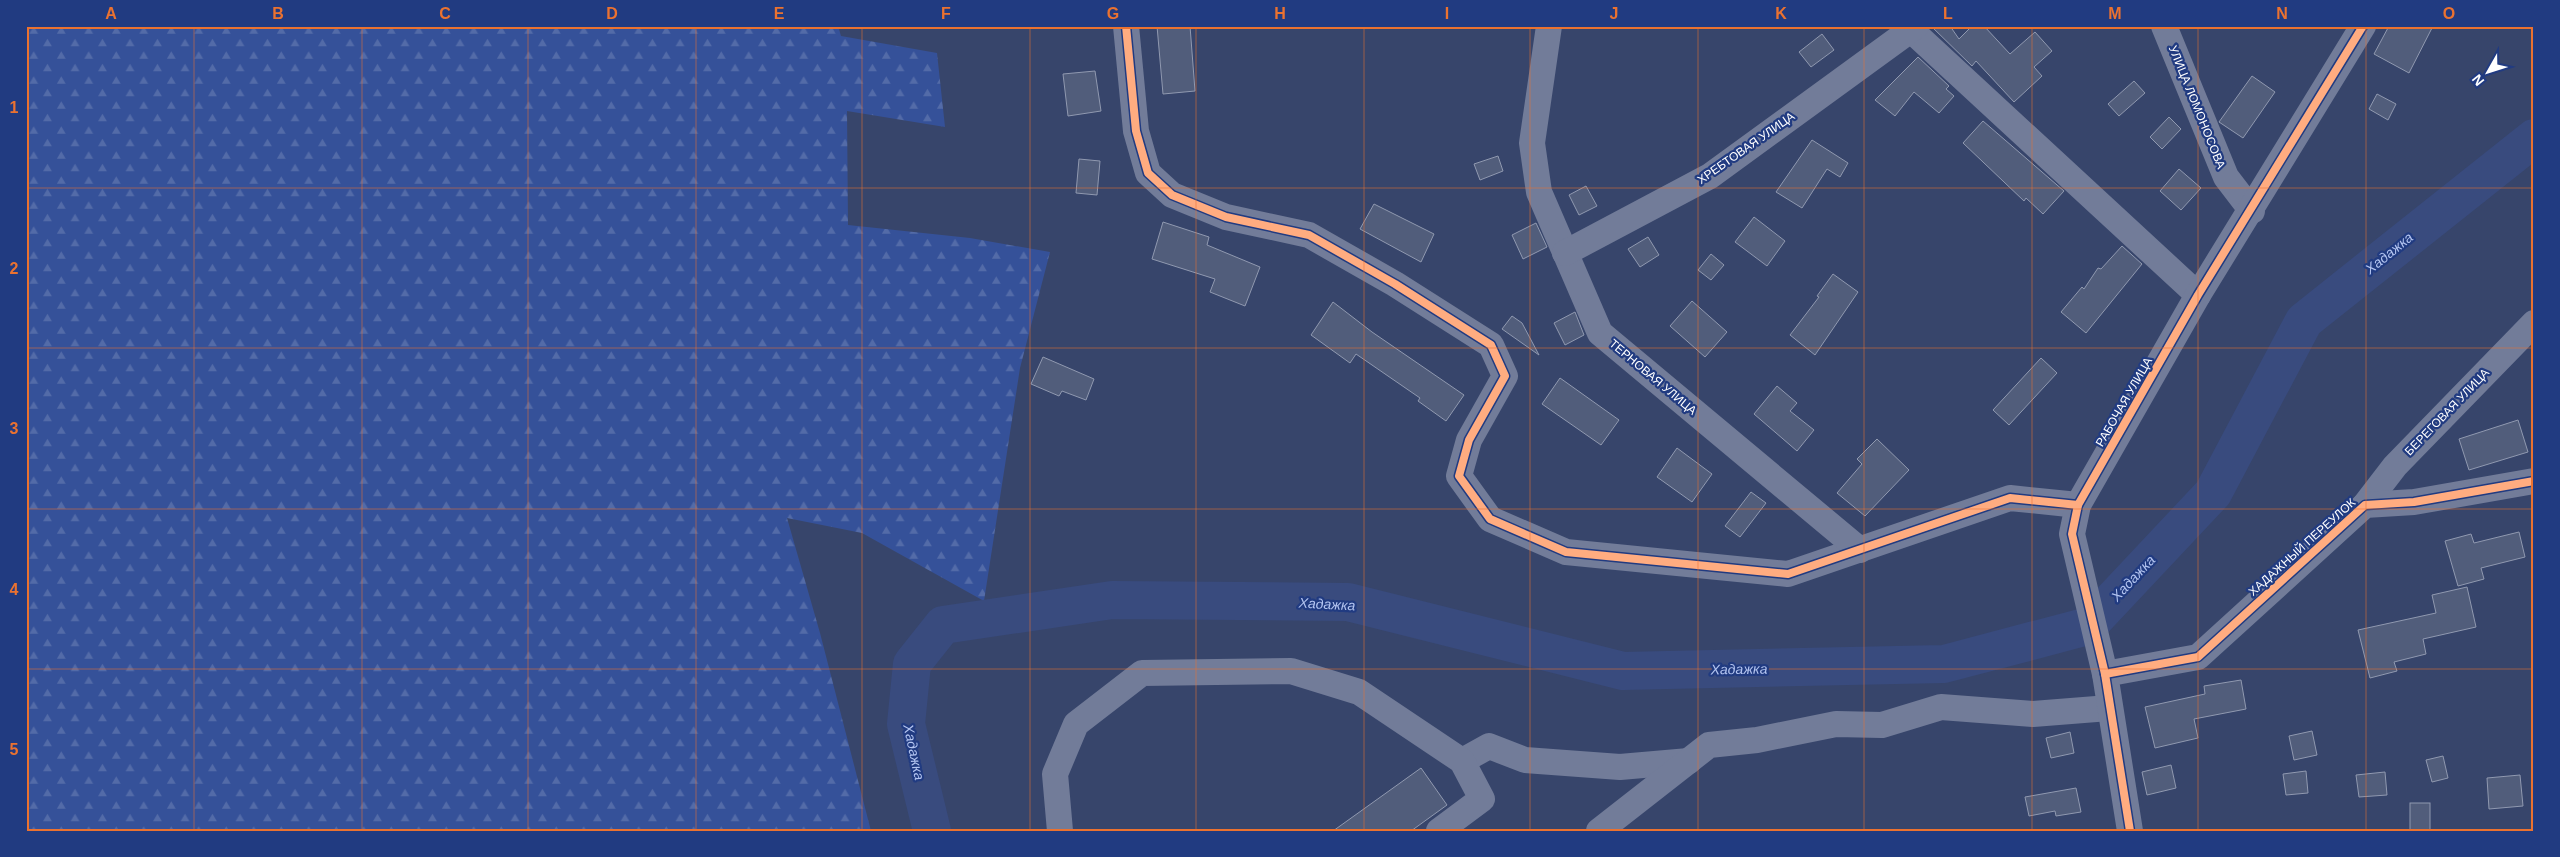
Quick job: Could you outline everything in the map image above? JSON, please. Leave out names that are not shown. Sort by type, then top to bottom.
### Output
[{"type":"street","points":[[1126,26],[1136,131],[1148,173],[1172,195],[1226,217],[1309,235],[1395,284],[1491,345],[1505,376],[1469,440],[1459,476],[1490,519],[1566,552],[1788,574],[2010,498],[2078,506]]},
{"type":"street","name":"ТЕРНОВАЯ УЛИЦА","points":[[1549,26],[1532,143],[1539,192],[1600,333],[1860,550]]},
{"type":"street","name":"УЛИЦА ЛОМОНОСОВА","points":[[2164,26],[2226,177],[2252,210]]},
{"type":"street","name":"РАБОЧАЯ УЛИЦА","points":[[2130,831],[2105,674],[2072,534],[2078,506],[2198,295],[2252,210],[2363,26]]},
{"type":"street","points":[[1914,28],[2198,295]]},
{"type":"street","name":"ХРЕБТОВАЯ УЛИЦА","points":[[1566,253],[1710,176],[1914,28]]},
{"type":"street","name":"БЕРЕГОВАЯ УЛИЦА","points":[[2365,505],[2395,466],[2534,323]]},
{"type":"street","name":"ХАДАЖНЫЙ ПЕРЕУЛОК","points":[[2105,674],[2198,657],[2365,505],[2414,502],[2534,481]]},
{"type":"street","points":[[1060,831],[1055,774],[1076,724],[1142,673],[1291,671],[1359,692],[1462,760],[1482,799],[1439,831]]},
{"type":"street","points":[[1599,831],[1709,745],[1757,740],[1836,724],[1882,724],[1941,707],[2033,714],[2110,708]]},
{"type":"street","points":[[1462,760],[1489,746],[1525,760],[1620,766],[1689,761]]},
{"type":"green space","points":[[26,26],[838,26],[841,36],[937,53],[945,127],[847,111],[848,225],[970,238],[1050,252],[1020,368],[984,601],[862,533],[787,518],[820,633],[871,831],[26,831]]},
{"type":"building","points":[[1157,26],[1190,26],[1195,91],[1163,94]]},
{"type":"building","points":[[1931,26],[1950,26],[1959,39],[1972,26],[1984,26],[2010,54],[2035,32],[2052,51],[2034,67],[2042,76],[2014,102],[1976,61],[1972,66]]},
{"type":"building","points":[[2389,26],[2433,26],[2409,73],[2374,54]]},
{"type":"building","points":[[1822,34],[1834,50],[1811,67],[1799,52]]},
{"type":"building","points":[[1918,57],[1949,86],[1946,89],[1954,96],[1939,113],[1914,92],[1895,116],[1875,100]]},
{"type":"building","points":[[1095,71],[1101,111],[1068,116],[1063,74]]},
{"type":"building","points":[[2252,76],[2275,92],[2243,138],[2219,122]]},
{"type":"building","points":[[2134,81],[2145,93],[2119,116],[2108,104]]},
{"type":"building","points":[[2377,94],[2396,104],[2388,120],[2369,109]]},
{"type":"building","points":[[2169,117],[2181,129],[2162,149],[2150,137]]},
{"type":"building","points":[[1983,121],[2064,191],[2043,214],[2026,198],[2024,201],[1963,143]]},
{"type":"building","points":[[1812,140],[1848,163],[1840,177],[1827,169],[1802,208],[1776,192]]},
{"type":"building","points":[[1498,156],[1503,171],[1480,180],[1474,164]]},
{"type":"building","points":[[1079,159],[1100,161],[1097,195],[1076,193]]},
{"type":"building","points":[[2179,169],[2201,188],[2181,210],[2160,191]]},
{"type":"building","points":[[1586,186],[1597,206],[1579,215],[1569,195]]},
{"type":"building","points":[[1374,204],[1434,234],[1421,262],[1360,229]]},
{"type":"building","points":[[1754,217],[1785,241],[1767,266],[1735,242]]},
{"type":"building","points":[[1163,222],[1209,237],[1207,245],[1260,267],[1245,306],[1210,292],[1215,279],[1152,259]]},
{"type":"building","points":[[1536,223],[1547,247],[1523,259],[1512,235]]},
{"type":"building","points":[[1648,237],[1659,255],[1640,267],[1628,249]]},
{"type":"building","points":[[2122,246],[2142,264],[2086,333],[2061,312],[2082,287],[2084,289],[2098,268],[2101,269]]},
{"type":"building","points":[[1711,254],[1724,265],[1711,280],[1698,270]]},
{"type":"building","points":[[1833,274],[1858,292],[1815,355],[1790,335],[1819,297],[1817,296]]},
{"type":"building","points":[[1692,301],[1727,332],[1705,357],[1670,326]]},
{"type":"building","points":[[1333,302],[1372,332],[1464,395],[1446,421],[1418,401],[1420,398],[1356,354],[1350,363],[1311,335]]},
{"type":"building","points":[[1575,312],[1584,335],[1565,345],[1554,323]]},
{"type":"building","points":[[1512,316],[1522,323],[1539,355],[1502,329]]},
{"type":"building","points":[[1043,357],[1094,379],[1086,400],[1062,391],[1059,396],[1031,384]]},
{"type":"building","points":[[2041,358],[2057,373],[2009,425],[1993,410]]},
{"type":"building","points":[[1560,378],[1619,420],[1601,445],[1542,404]]},
{"type":"building","points":[[1777,386],[1797,403],[1790,411],[1814,430],[1797,451],[1754,414]]},
{"type":"building","points":[[2518,420],[2528,452],[2469,470],[2459,439]]},
{"type":"building","points":[[1877,439],[1909,470],[1865,516],[1837,493],[1862,464],[1857,459]]},
{"type":"building","points":[[1677,448],[1712,474],[1692,502],[1657,477]]},
{"type":"building","points":[[1751,492],[1766,503],[1740,537],[1725,526]]},
{"type":"building","points":[[2519,532],[2525,557],[2481,568],[2484,579],[2458,586],[2445,541],[2471,534],[2474,543]]},
{"type":"building","points":[[2467,587],[2476,627],[2423,639],[2426,654],[2394,662],[2397,671],[2370,678],[2358,630],[2436,613],[2432,595]]},
{"type":"building","points":[[2241,680],[2246,709],[2194,719],[2198,738],[2155,748],[2145,707],[2205,694],[2204,686]]},
{"type":"building","points":[[2312,731],[2317,755],[2294,760],[2289,736]]},
{"type":"building","points":[[2070,732],[2074,753],[2051,758],[2046,738]]},
{"type":"building","points":[[2443,756],[2448,778],[2432,782],[2426,760]]},
{"type":"building","points":[[2171,765],[2176,788],[2147,795],[2142,772]]},
{"type":"building","points":[[1421,768],[1447,805],[1411,831],[1333,831]]},
{"type":"building","points":[[2306,771],[2308,793],[2286,795],[2283,774]]},
{"type":"building","points":[[2385,772],[2387,795],[2359,797],[2356,775]]},
{"type":"building","points":[[2520,775],[2523,806],[2489,809],[2487,778]]},
{"type":"building","points":[[2076,788],[2081,812],[2056,816],[2055,811],[2029,816],[2025,797]]},
{"type":"building","points":[[2410,803],[2430,803],[2430,831],[2410,831]]},
{"type":"waterway","name":"Хадажка","points":[[932,831],[906,724],[912,664],[943,625],[1112,600],[1348,602],[1623,671],[1944,664],[2088,626],[2213,493],[2304,321],[2534,138]]},
{"type":"cycle path","points":[[1126,26],[1136,131],[1148,173],[1172,195],[1226,217],[1309,235],[1395,284],[1491,345],[1505,376],[1469,440],[1459,476],[1490,519],[1566,552],[1788,574],[2010,498],[2078,505]]},
{"type":"cycle path","points":[[2130,831],[2105,674],[2072,534],[2078,505],[2198,295],[2363,26]]},
{"type":"cycle path","points":[[2105,674],[2198,657],[2365,505],[2414,502],[2534,481]]}]
